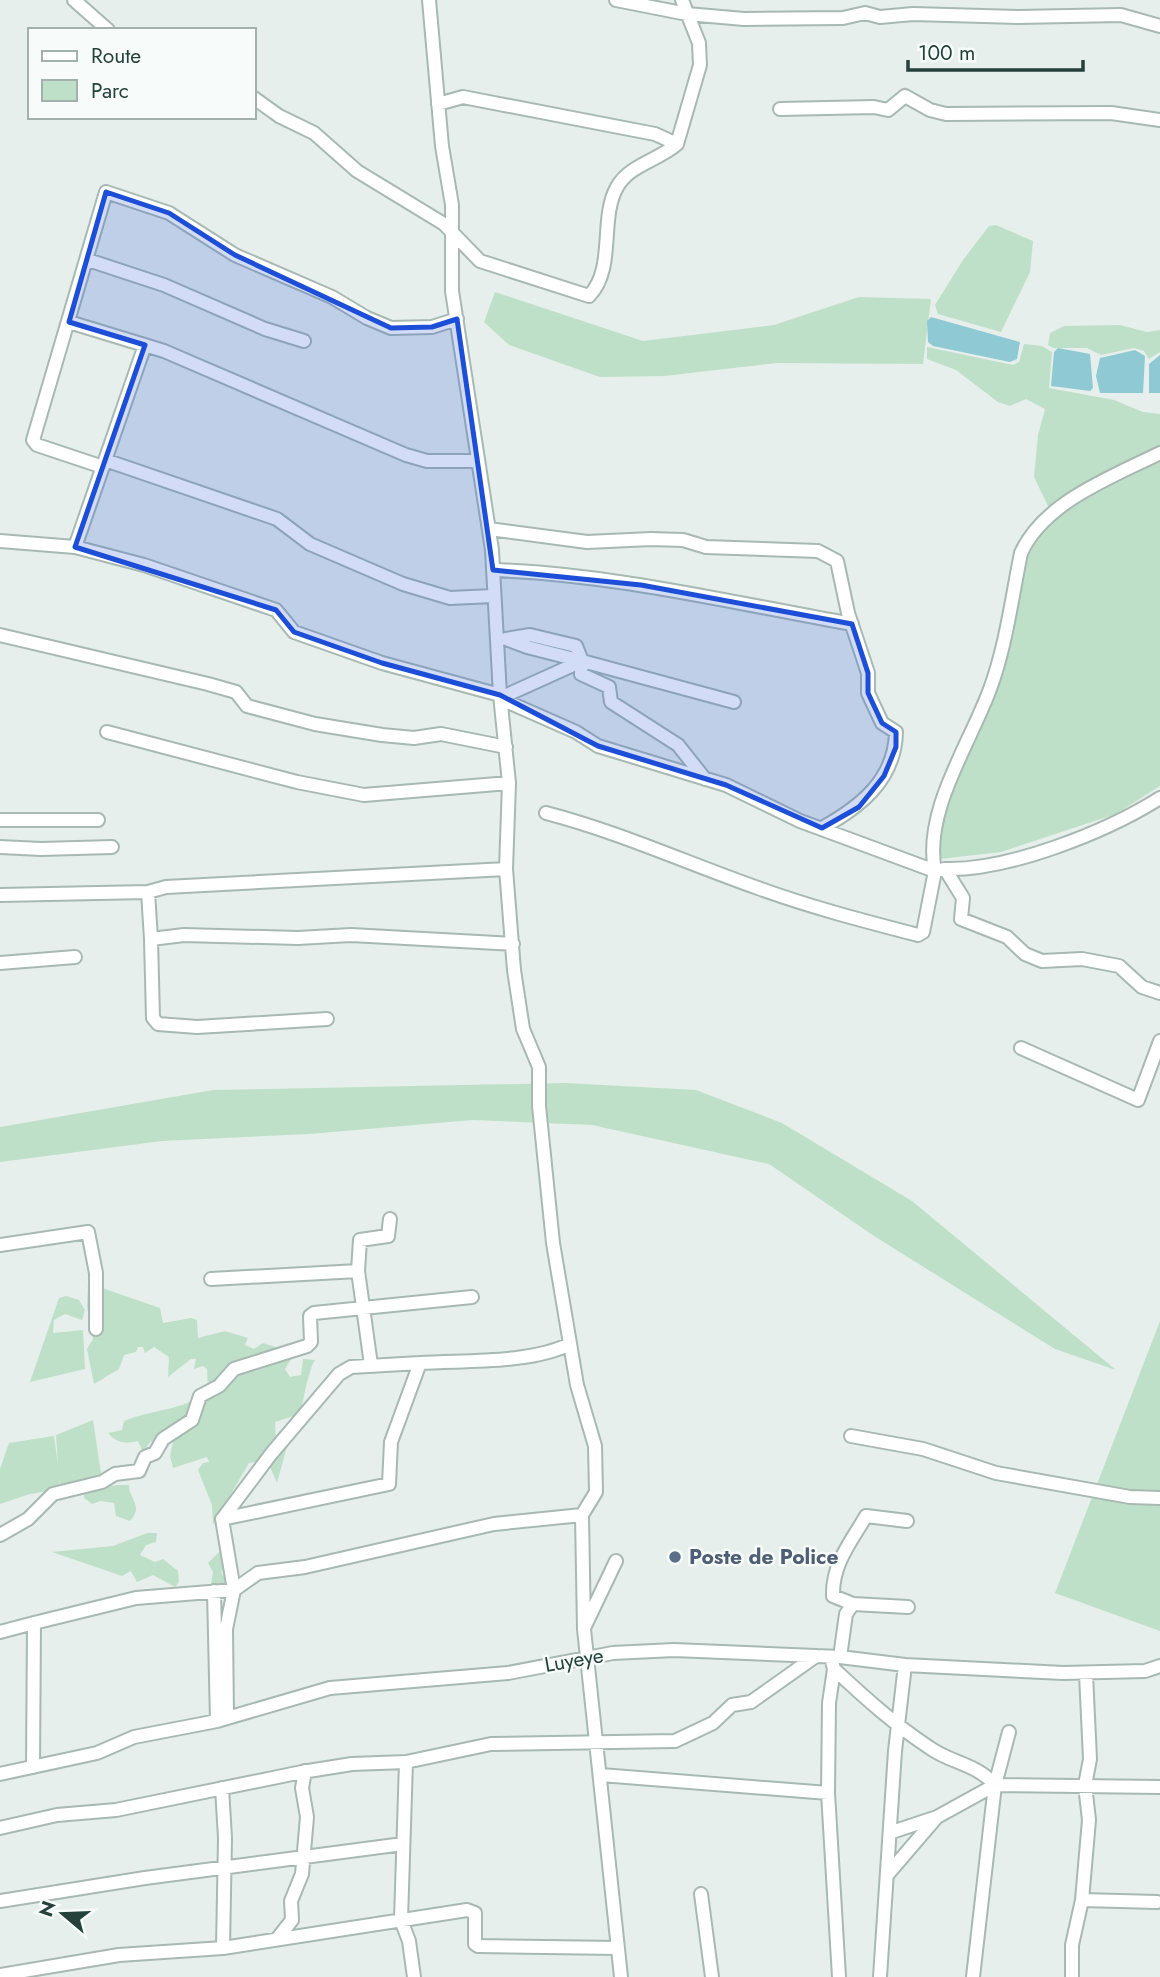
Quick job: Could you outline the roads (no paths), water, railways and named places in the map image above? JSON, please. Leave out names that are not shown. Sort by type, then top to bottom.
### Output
[{"type":"street","points":[[74,0],[106,28]]},
{"type":"street","points":[[429,0],[452,205],[452,291],[489,528],[493,596],[501,634],[509,783],[506,869],[513,944],[523,1029],[539,1067],[539,1106],[547,1195],[569,1343],[577,1385],[595,1446],[596,1492],[582,1515],[584,1629],[621,1977]]},
{"type":"street","points":[[616,0],[687,14],[779,20],[843,18],[865,13],[880,17],[913,14],[1018,17],[1121,15],[1160,26]]},
{"type":"street","points":[[256,99],[279,116],[314,133],[357,171],[392,190],[450,230],[481,261],[589,296],[600,276],[617,187],[625,175],[677,144],[700,65],[699,43],[682,0]]},
{"type":"street","points":[[780,109],[874,107],[888,110],[905,96],[930,110],[946,114],[1111,113],[1160,120]]},
{"type":"street","points":[[439,104],[463,97],[655,134],[677,144]]},
{"type":"street","points":[[457,319],[432,327],[391,328],[367,318],[332,297],[235,256],[169,213],[110,191],[103,197],[88,260],[33,440],[37,445],[104,463],[277,519],[310,544],[403,584],[450,598],[493,596]]},
{"type":"street","points":[[88,260],[164,285],[265,329],[304,341]]},
{"type":"street","points":[[69,323],[145,345],[406,454],[427,461],[477,461]]},
{"type":"street","points":[[75,547],[145,345]]},
{"type":"street","points":[[1160,453],[1107,479],[1057,509],[1046,516],[1029,535],[1021,553],[990,689],[951,777],[931,850],[940,870],[963,898],[961,919],[1007,937],[1025,954],[1042,961],[1082,959],[1119,966],[1142,987],[1160,993]]},
{"type":"street","points":[[489,528],[587,542],[683,540],[706,547],[818,551],[837,561],[852,624],[868,673],[868,693],[882,723],[896,732],[896,747],[884,776],[859,807],[822,828]]},
{"type":"street","points":[[0,541],[75,547],[144,565],[276,610],[294,632],[382,663],[504,699],[576,732],[598,746],[705,779],[822,828],[940,870],[965,870],[1004,863],[1041,852],[1160,798]]},
{"type":"street","points":[[492,570],[559,574],[641,585],[852,624]]},
{"type":"street","points":[[501,634],[527,647],[734,702]]},
{"type":"street","points":[[0,635],[236,692],[247,706],[278,715],[382,736],[414,738],[441,734],[506,747]]},
{"type":"street","points":[[504,699],[509,694],[582,661]]},
{"type":"street","points":[[582,661],[580,674],[609,687],[611,702],[678,745],[705,779]]},
{"type":"street","points":[[107,732],[297,782],[364,795],[509,783]]},
{"type":"street","points":[[546,813],[597,826],[789,898],[918,935],[923,932],[940,870]]},
{"type":"street","points":[[0,820],[98,820]]},
{"type":"street","points":[[0,847],[112,847]]},
{"type":"street","points":[[0,895],[148,892],[166,887],[506,869]]},
{"type":"street","points":[[148,892],[152,939],[153,1018],[158,1024],[197,1027],[327,1019]]},
{"type":"street","points":[[152,939],[184,935],[298,938],[351,935],[513,944]]},
{"type":"street","points":[[0,963],[75,957]]},
{"type":"street","points":[[1021,1048],[1139,1100],[1160,1043]]},
{"type":"street","points":[[371,1365],[358,1271],[360,1241],[388,1236],[390,1220]]},
{"type":"street","points":[[0,1245],[88,1232],[96,1273],[96,1329]]},
{"type":"street","points":[[211,1279],[358,1271]]},
{"type":"street","points":[[0,1535],[28,1519],[53,1494],[102,1482],[115,1474],[139,1471],[145,1457],[155,1452],[163,1439],[192,1420],[200,1396],[219,1386],[228,1374],[271,1355],[307,1346],[311,1342],[310,1316],[314,1313],[472,1297]]},
{"type":"street","points":[[222,1720],[226,1629],[234,1590],[222,1526],[223,1518],[279,1445],[339,1374],[351,1367],[508,1357],[558,1349],[569,1343]]},
{"type":"street","points":[[223,1518],[389,1484],[391,1443],[420,1363]]},
{"type":"street","points":[[851,1436],[923,1449],[996,1473],[1130,1497],[1160,1498]]},
{"type":"street","points":[[0,1632],[136,1598],[234,1590],[258,1573],[305,1567],[494,1524],[582,1515]]},
{"type":"street","points":[[907,1521],[866,1516],[845,1546],[833,1584],[833,1596],[853,1604],[908,1606]]},
{"type":"street","points":[[584,1629],[616,1562]]},
{"type":"street","points":[[214,1591],[222,1720]]},
{"type":"street","points":[[839,1977],[828,1793],[829,1703],[846,1614],[853,1604]]},
{"type":"street","points":[[33,1767],[34,1623]]},
{"type":"street","name":"Luyeye","points":[[0,1773],[97,1753],[134,1737],[222,1720],[330,1688],[508,1673],[587,1657],[674,1650],[816,1656],[835,1661],[1086,1674],[1145,1671],[1160,1666]]},
{"type":"street","points":[[0,1828],[57,1815],[116,1810],[305,1771],[352,1764],[405,1762],[491,1744],[675,1741],[713,1723],[732,1705],[751,1702],[816,1656]]},
{"type":"street","points":[[835,1661],[861,1697],[932,1750],[984,1772],[995,1785]]},
{"type":"street","points":[[880,1977],[892,1832],[895,1751],[905,1665]]},
{"type":"street","points":[[1072,1977],[1072,1945],[1082,1900],[1089,1820],[1085,1785],[1090,1759],[1086,1674]]},
{"type":"street","points":[[974,1977],[995,1785],[1009,1732]]},
{"type":"street","points":[[405,1762],[401,1920],[409,1941],[414,1977]]},
{"type":"street","points":[[277,1939],[292,1920],[291,1902],[300,1882],[307,1817],[302,1788],[305,1771]]},
{"type":"street","points":[[601,1775],[828,1793]]},
{"type":"street","points":[[892,1832],[937,1817],[995,1785],[1160,1787]]},
{"type":"street","points":[[222,1787],[225,1838],[222,1867],[223,1948]]},
{"type":"street","points":[[888,1874],[937,1817]]},
{"type":"street","points":[[0,1901],[302,1855],[403,1844]]},
{"type":"street","points":[[701,1894],[712,1977]]},
{"type":"street","points":[[1082,1900],[1157,1902]]},
{"type":"street","points":[[0,1975],[120,1955],[223,1948],[467,1910],[475,1913],[475,1944],[478,1946],[618,1948]]},
{"type":"water","points":[[931,317],[1020,342],[1017,359],[1010,362],[933,346],[928,342],[927,321]]},
{"type":"water","points":[[1058,348],[1090,354],[1093,388],[1090,391],[1051,386],[1054,352]]},
{"type":"water","points":[[1135,350],[1145,356],[1143,393],[1100,393],[1096,376],[1100,358]]},
{"type":"water","points":[[1160,355],[1160,393],[1149,393],[1149,364]]},
{"type":"place","name":"Poste de Police","points":[[675,1557]]}]
